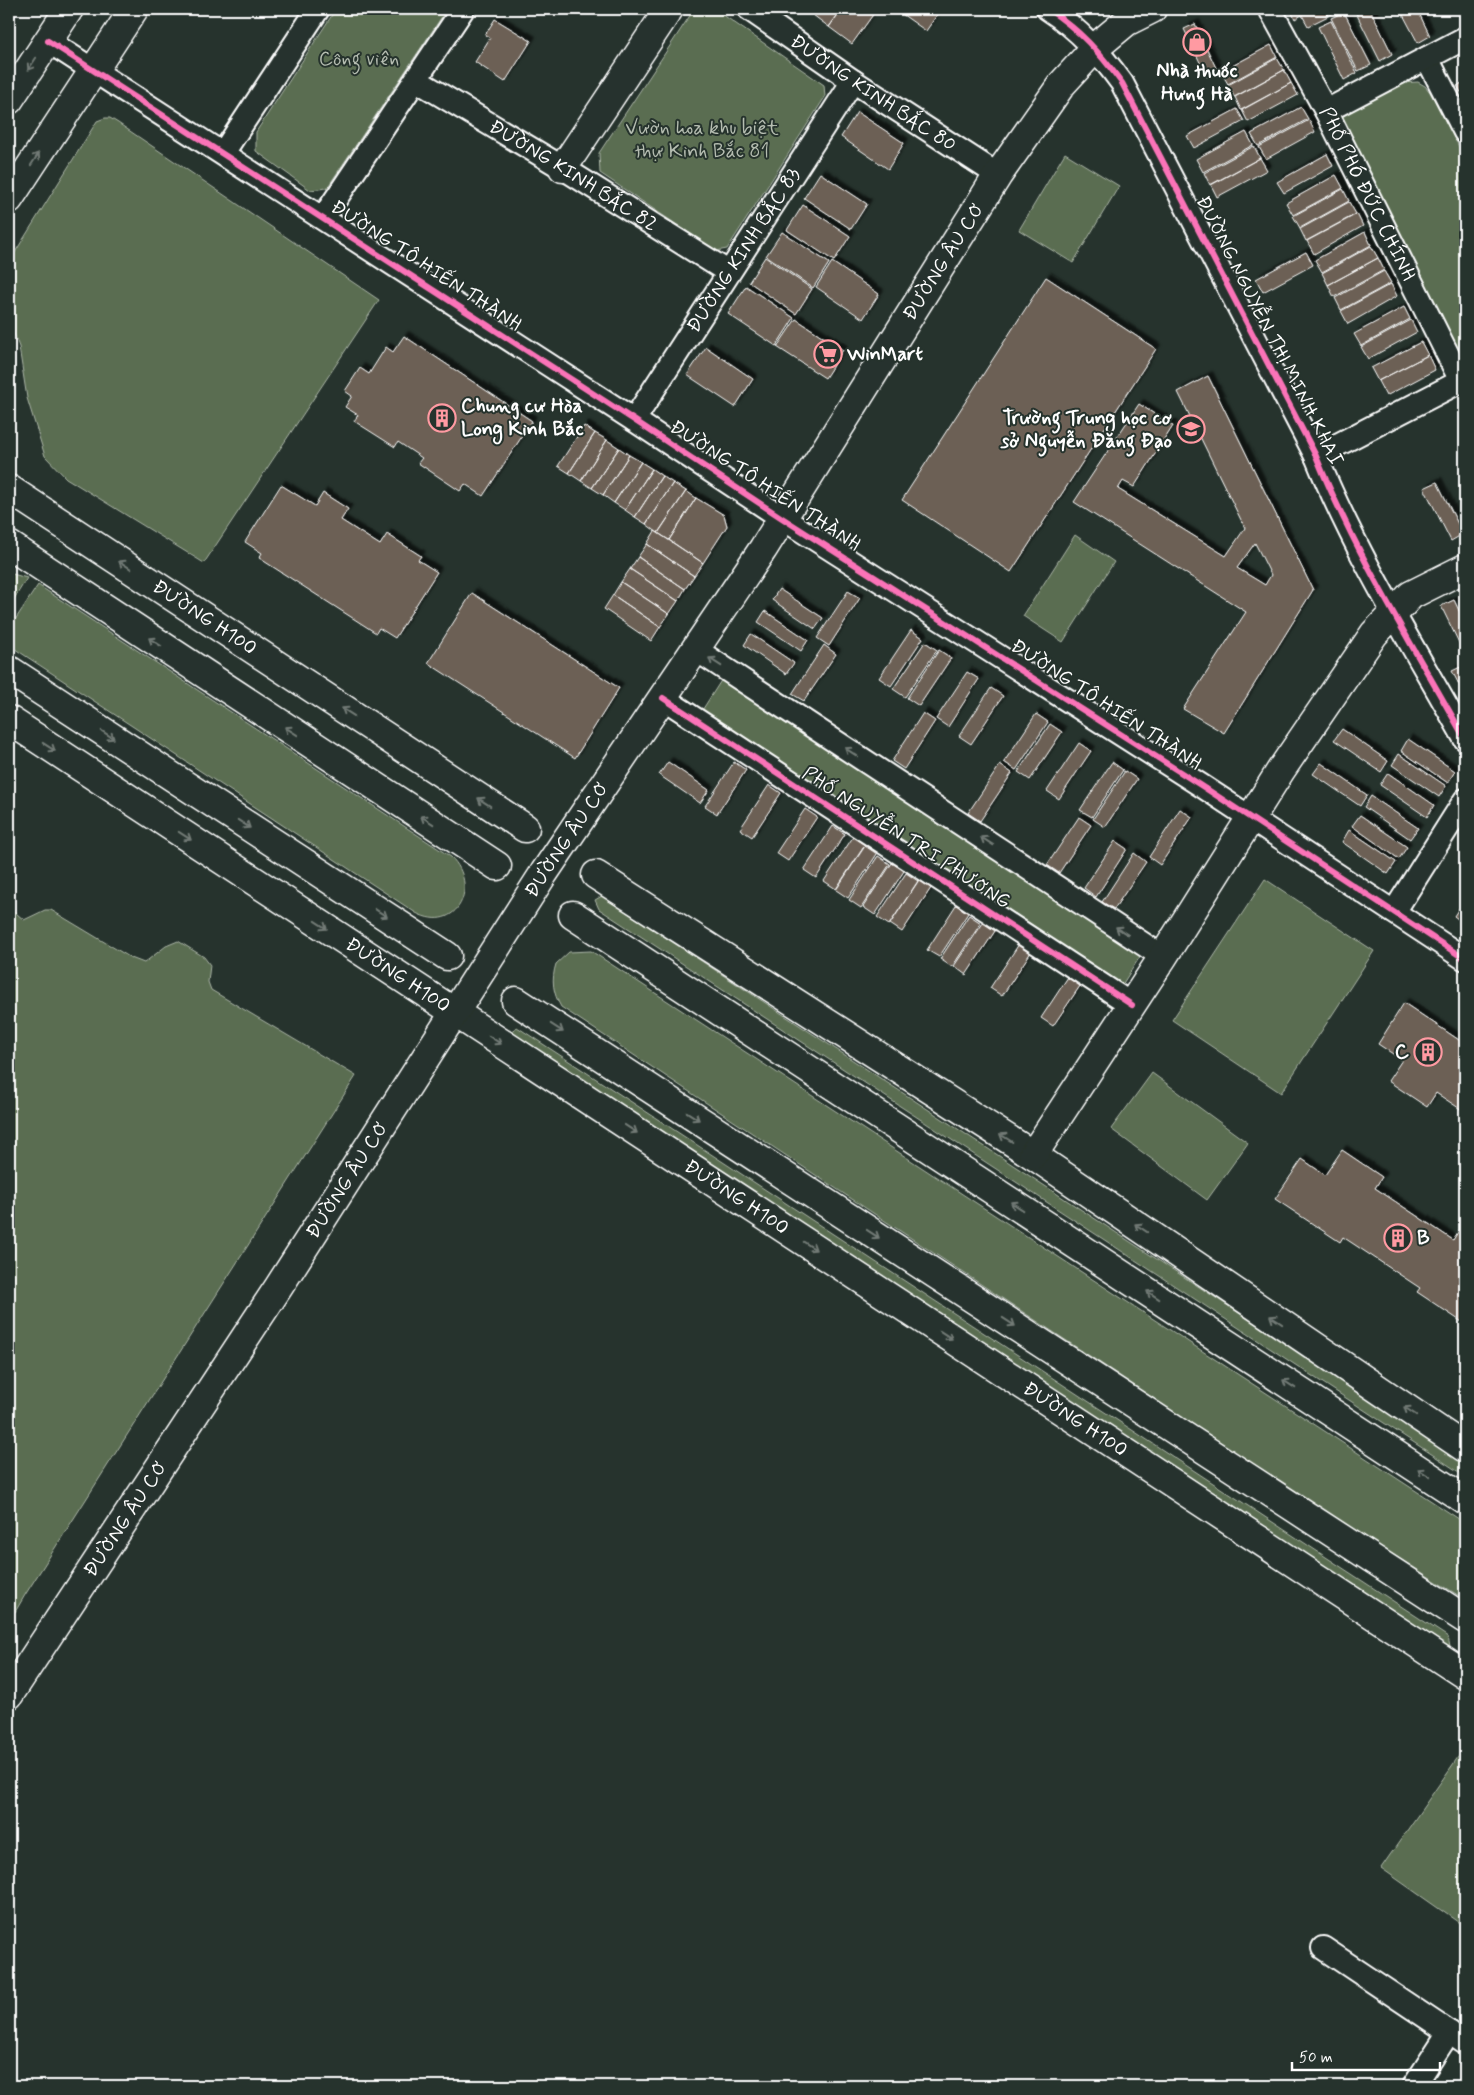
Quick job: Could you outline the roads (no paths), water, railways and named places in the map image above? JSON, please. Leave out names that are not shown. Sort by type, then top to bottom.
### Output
[{"type":"main road","points":[[9,100],[69,9]]},
{"type":"main road","points":[[9,199],[134,9]]},
{"type":"main road","points":[[563,168],[669,9]]},
{"type":"main road","name":"ĐƯỜNG ÂU CƠ","points":[[11,1687],[278,1288],[544,873],[782,518],[998,175],[1062,84],[1096,47],[1126,22],[1152,9]]},
{"type":"main road","name":"ĐƯỜNG H100","points":[[9,489],[525,828]]},
{"type":"main road","points":[[9,546],[497,866]]},
{"type":"main road","points":[[1033,1155],[1163,958],[1251,818],[1374,634],[1411,595],[1465,568]]},
{"type":"main road","points":[[9,670],[447,956]]},
{"type":"main road","name":"ĐƯỜNG H100","points":[[9,720],[1465,1675]]},
{"type":"main road","points":[[596,875],[1033,1155],[1465,1448]]},
{"type":"main road","points":[[573,915],[1465,1500]]},
{"type":"main road","points":[[516,1001],[1465,1619]]},
{"type":"street","points":[[223,153],[318,9]]},
{"type":"street","points":[[323,218],[462,9]]},
{"type":"street","name":"ĐƯỜNG KINH BẮC 80","points":[[749,9],[853,81],[998,175]]},
{"type":"street","name":"ĐƯỜNG NGUYỄN THỊ MINH KHAI","points":[[1048,9],[1065,20],[1096,47],[1122,83],[1142,117],[1316,456],[1329,489],[1393,614],[1465,739]]},
{"type":"street","name":"PHỐ PHÓ ĐỨC CHÍNH","points":[[1270,9],[1326,111],[1463,380]]},
{"type":"street","points":[[1326,111],[1465,38]]},
{"type":"street","name":"ĐƯỜNG TÔ HIẾN THÀNH","points":[[48,41],[634,420],[782,518],[1251,818],[1465,959]]},
{"type":"street","points":[[1427,58],[1465,132]]},
{"type":"street","name":"ĐƯỜNG KINH BẮC 82","points":[[416,80],[563,168],[728,272]]},
{"type":"street","name":"ĐƯỜNG KINH BẮC 83","points":[[634,420],[853,81]]},
{"type":"street","points":[[1316,456],[1463,380]]},
{"type":"street","name":"PHỐ NGUYỄN TRI PHƯƠNG","points":[[695,649],[1163,958]]},
{"type":"street","name":"PHỐ NGUYỄN TRI PHƯƠNG","points":[[663,698],[1132,1005]]},
{"type":"street","points":[[1394,912],[1465,800]]},
{"type":"street","points":[[1323,1948],[1457,2038],[1414,2086]]},
{"type":"place","name":"Nhà thuốc Hưng Hà","points":[[1197,42]]},
{"type":"place","name":"WinMart","points":[[828,354]]},
{"type":"place","name":"Chung cư Hòa Long Kinh Bắc","points":[[442,418]]},
{"type":"place","name":"Trường Trung học cơ sở Nguyễn Đăng Đạo","points":[[1191,429]]},
{"type":"place","name":"C","points":[[1428,1052]]},
{"type":"place","name":"B","points":[[1398,1238]]},
{"type":"park label","name":"Công viên","points":[[359,59]]},
{"type":"park label","name":"Vườn hoa khu biệt thự Kinh Bắc 81","points":[[702,140]]}]
